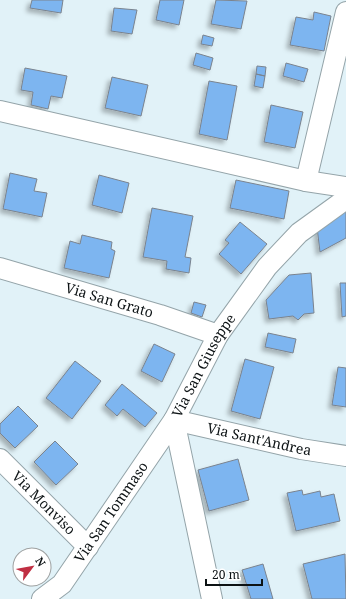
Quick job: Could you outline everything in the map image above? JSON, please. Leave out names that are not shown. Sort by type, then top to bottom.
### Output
[{"type":"street","points":[[306,181],[346,12]]},
{"type":"street","points":[[0,112],[306,181],[346,187]]},
{"type":"street","name":"Via San Giuseppe","points":[[212,599],[174,420],[218,335],[267,267],[299,233],[346,199]]},
{"type":"street","name":"Via San Grato","points":[[0,268],[160,315],[218,335]]},
{"type":"street","name":"Via Sant'Andrea","points":[[174,420],[301,449],[346,456]]},
{"type":"street","name":"Via San Tommaso","points":[[42,599],[62,584],[174,420]]},
{"type":"street","name":"Via Monviso","points":[[0,459],[88,547]]},
{"type":"building","points":[[32,0],[63,0],[61,13],[30,8]]},
{"type":"building","points":[[160,0],[184,0],[179,25],[156,20]]},
{"type":"building","points":[[216,0],[247,1],[241,29],[211,24]]},
{"type":"building","points":[[114,8],[137,10],[132,34],[111,31]]},
{"type":"building","points":[[314,12],[331,16],[324,51],[290,45],[296,17],[313,20]]},
{"type":"building","points":[[203,35],[214,38],[212,46],[201,44]]},
{"type":"building","points":[[196,53],[213,58],[210,70],[193,65]]},
{"type":"building","points":[[286,63],[308,69],[304,82],[283,76]]},
{"type":"building","points":[[257,66],[266,67],[265,76],[256,74]]},
{"type":"building","points":[[25,68],[67,76],[62,98],[51,96],[48,109],[31,105],[33,92],[21,90]]},
{"type":"building","points":[[256,74],[265,76],[263,88],[254,86]]},
{"type":"building","points":[[112,77],[148,85],[141,116],[105,108]]},
{"type":"building","points":[[209,81],[237,86],[227,140],[199,134]]},
{"type":"building","points":[[271,105],[303,112],[295,148],[264,142]]},
{"type":"building","points":[[10,173],[37,179],[34,191],[47,193],[42,217],[3,209]]},
{"type":"building","points":[[99,175],[129,183],[122,213],[92,205]]},
{"type":"building","points":[[236,180],[289,191],[284,219],[230,208]]},
{"type":"building","points":[[152,208],[193,216],[185,257],[191,258],[189,273],[166,269],[167,261],[143,257]]},
{"type":"building","points":[[346,209],[346,238],[320,252],[317,227]]},
{"type":"building","points":[[240,222],[267,244],[241,274],[219,254],[229,243],[225,240]]},
{"type":"building","points":[[82,235],[112,242],[111,249],[115,251],[109,278],[64,268],[70,241],[80,244]]},
{"type":"building","points":[[311,273],[314,313],[304,314],[298,320],[293,316],[269,319],[266,300],[289,275]]},
{"type":"building","points":[[340,283],[346,283],[346,316],[342,317]]},
{"type":"building","points":[[194,302],[206,305],[202,317],[191,313]]},
{"type":"building","points":[[268,333],[296,339],[293,353],[265,347]]},
{"type":"building","points":[[154,344],[175,354],[162,382],[141,371]]},
{"type":"building","points":[[245,359],[274,367],[260,419],[231,411]]},
{"type":"building","points":[[75,361],[101,381],[72,419],[46,398]]},
{"type":"building","points":[[338,367],[346,368],[346,407],[332,405]]},
{"type":"building","points":[[122,384],[157,413],[145,427],[123,409],[117,416],[105,405]]},
{"type":"building","points":[[18,406],[38,426],[15,448],[0,433],[0,424]]},
{"type":"building","points":[[55,441],[78,464],[56,485],[34,462]]},
{"type":"building","points":[[238,459],[249,500],[209,511],[198,470]]},
{"type":"building","points":[[302,490],[303,495],[320,491],[321,497],[334,494],[340,521],[296,531],[287,493]]},
{"type":"building","points":[[345,554],[346,599],[312,599],[303,564]]},
{"type":"building","points":[[263,564],[273,599],[251,599],[242,570]]}]
